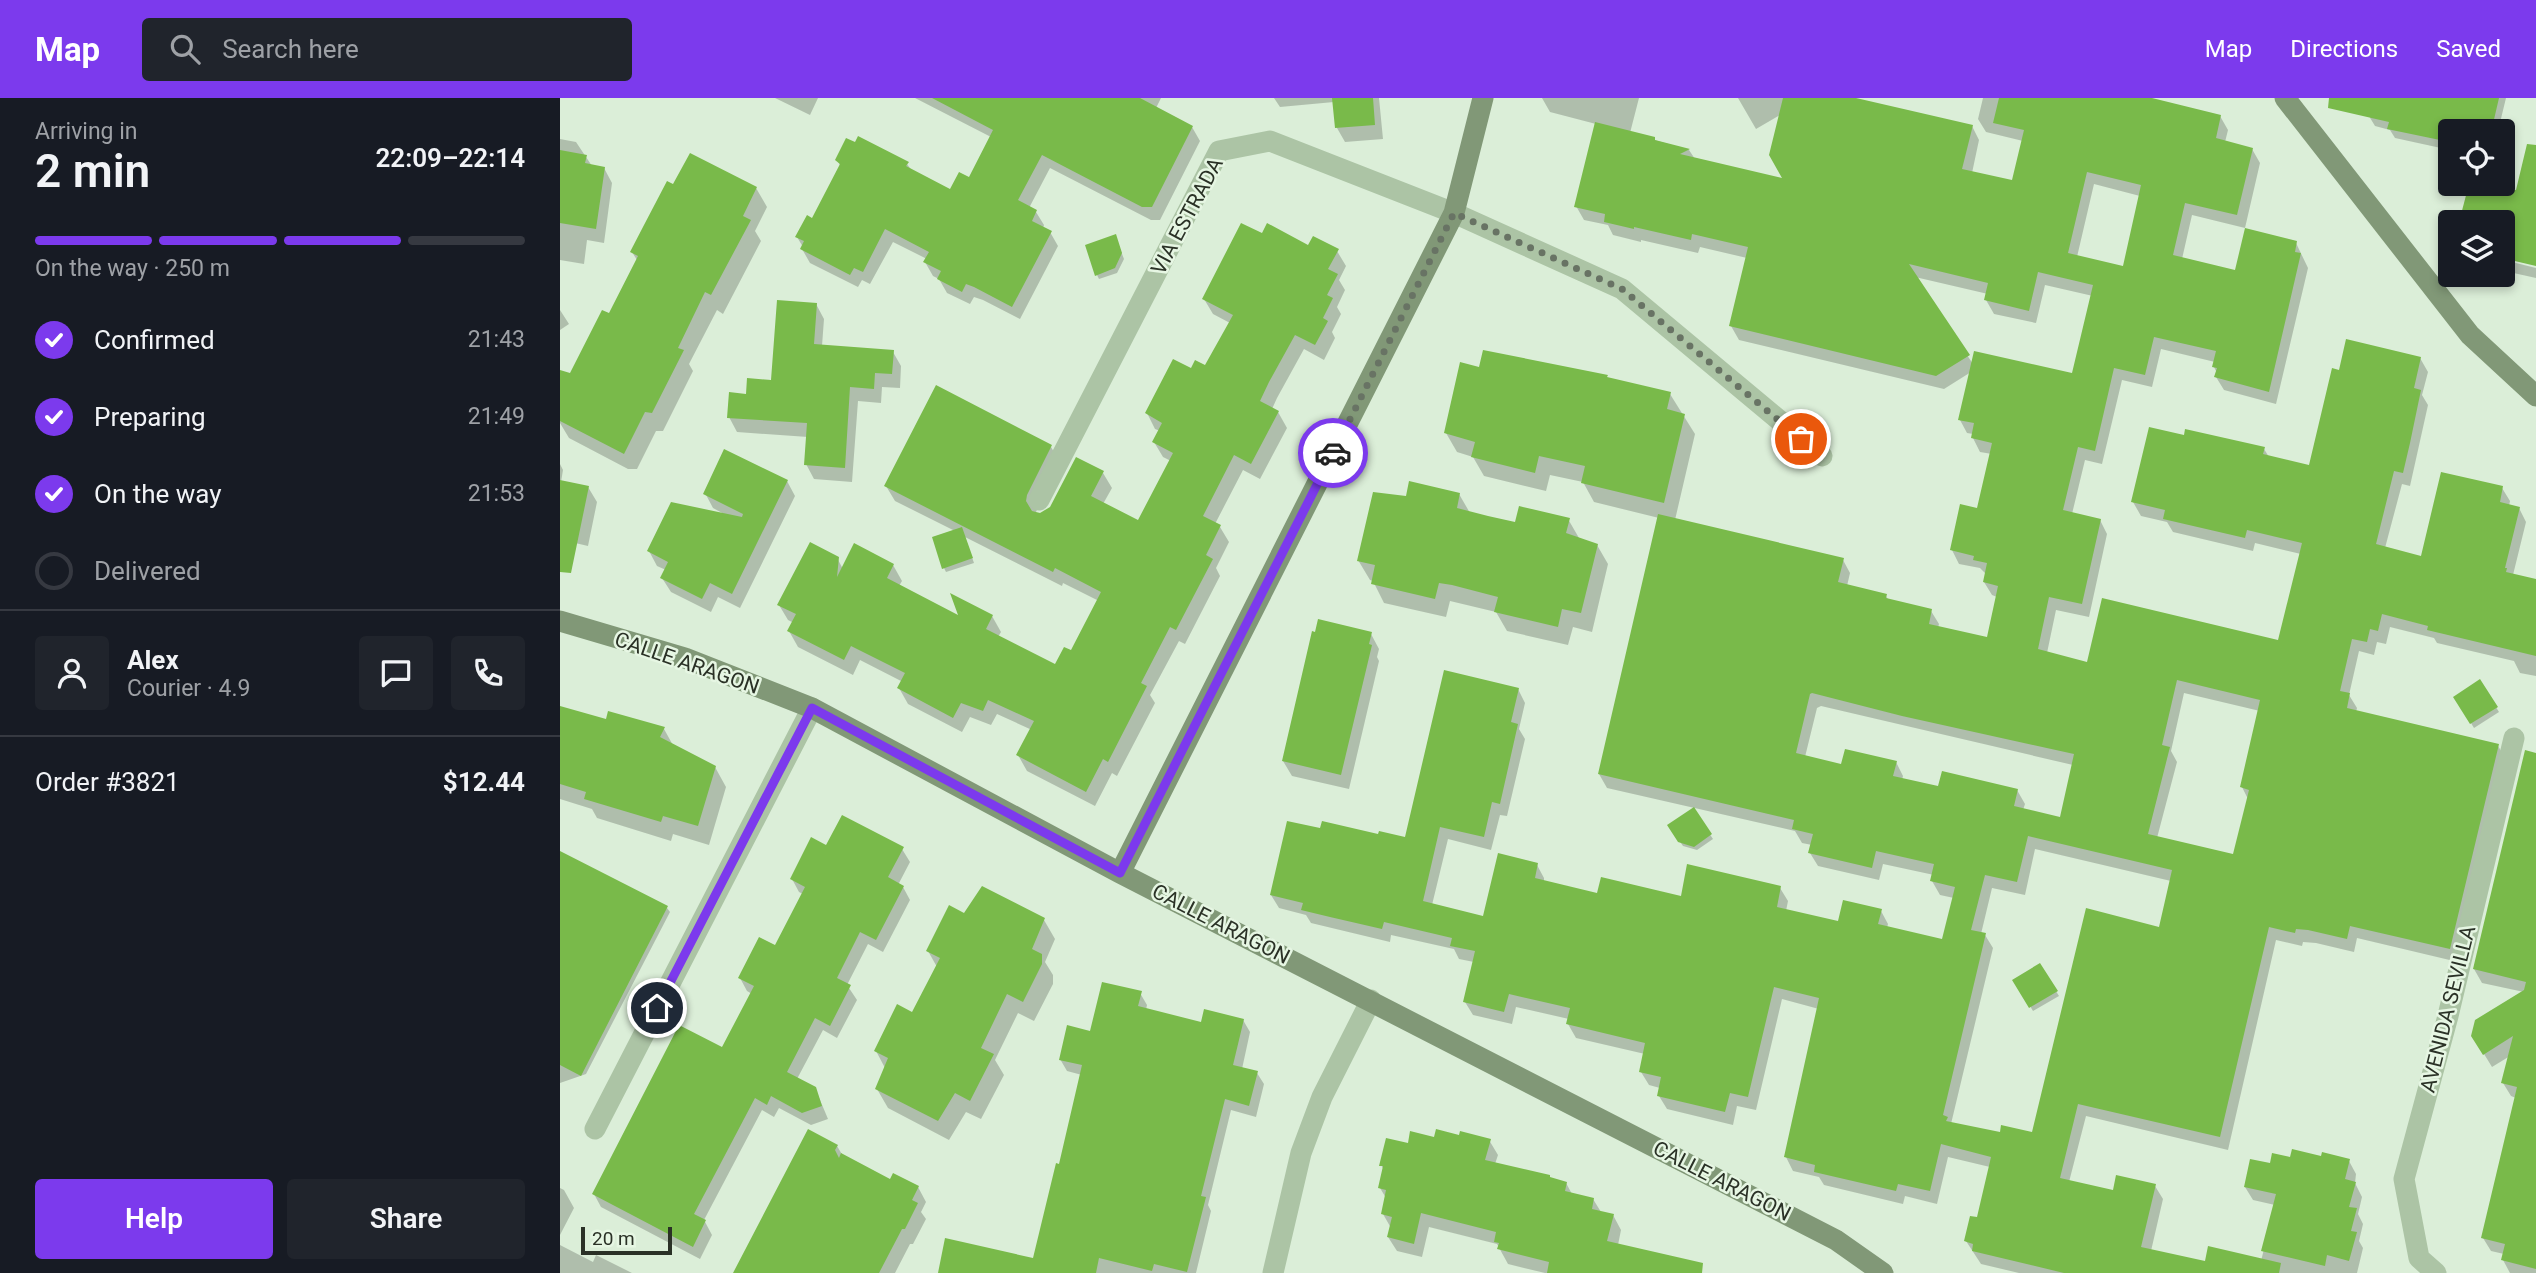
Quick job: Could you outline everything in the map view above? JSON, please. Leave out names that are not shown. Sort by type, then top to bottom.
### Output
[{"type":"street","points":[[1120,873],[1454,213],[1483,98]]},
{"type":"street","points":[[2285,98],[2470,335],[2536,396]]},
{"type":"street","name":"VIA ESTRADA","points":[[1039,500],[1219,151],[1270,141],[1454,213],[1622,289],[1822,456]]},
{"type":"street","name":"CALLE ARAGON","points":[[560,621],[685,658],[812,708],[1120,873],[1836,1240],[1883,1273]]},
{"type":"street","points":[[594,1129],[812,708]]},
{"type":"street","name":"AVENIDA SEVILLA","points":[[2436,1273],[2419,1258],[2404,1179],[2448,1016],[2514,738]]},
{"type":"street","points":[[1273,1273],[1301,1153],[1322,1097],[1371,1000]]},
{"type":"building","points":[[932,98],[1140,98],[1193,126],[1152,207],[1142,207],[1042,155],[1018,200],[1037,210],[1032,221],[1052,231],[1012,307],[966,284],[962,292],[937,279],[941,271],[923,262],[929,252],[885,229],[863,272],[854,268],[850,275],[800,249],[804,241],[795,237],[807,215],[812,218],[840,164],[835,160],[846,138],[855,142],[858,136],[909,162],[906,166],[950,189],[959,172],[969,177],[993,130]]},
{"type":"building","points":[[1332,98],[1373,98],[1375,125],[1335,128]]},
{"type":"building","points":[[1783,98],[1856,98],[1973,125],[1962,169],[2012,180],[2024,130],[1993,123],[1999,98],[2152,98],[2221,115],[2216,138],[2253,148],[2237,215],[2185,203],[2173,255],[2235,270],[2245,228],[2297,241],[2295,252],[2301,253],[2269,392],[2214,377],[2217,368],[2212,367],[2216,351],[2154,337],[2145,375],[2114,368],[2095,451],[2078,447],[2063,510],[2101,519],[2082,604],[2049,597],[2038,649],[2087,662],[2102,598],[2278,640],[2302,543],[2247,530],[2245,538],[2163,519],[2165,510],[2131,502],[2149,427],[2184,435],[2185,429],[2265,447],[2263,454],[2309,465],[2332,368],[2339,370],[2346,339],[2421,357],[2414,388],[2421,390],[2403,473],[2394,471],[2376,544],[2421,556],[2441,472],[2503,486],[2500,502],[2520,507],[2505,568],[2506,572],[2536,579],[2536,656],[2427,630],[2428,626],[2382,614],[2378,631],[2370,629],[2367,642],[2352,639],[2340,691],[2350,693],[2347,708],[2499,744],[2450,949],[2350,926],[2347,939],[2308,930],[2296,929],[2295,933],[2269,927],[2220,1137],[2078,1104],[2060,1178],[2113,1190],[2116,1175],[2156,1184],[2141,1247],[2205,1261],[2208,1246],[2281,1263],[2279,1273],[2064,1273],[1972,1251],[1973,1244],[1964,1241],[1970,1216],[1977,1217],[1991,1157],[1941,1144],[1930,1191],[1898,1184],[1896,1191],[1814,1172],[1815,1165],[1784,1157],[1819,998],[1774,987],[1748,1097],[1730,1093],[1725,1112],[1657,1096],[1661,1077],[1639,1072],[1645,1043],[1566,1024],[1570,1008],[1509,994],[1504,1012],[1463,1002],[1475,951],[1450,946],[1452,938],[1384,922],[1382,929],[1330,917],[1301,910],[1303,903],[1270,895],[1287,821],[1320,828],[1322,821],[1378,834],[1379,831],[1405,837],[1444,670],[1519,688],[1511,722],[1518,724],[1500,804],[1492,802],[1484,837],[1440,827],[1423,901],[1483,916],[1498,853],[1538,863],[1535,878],[1597,893],[1601,877],[1681,896],[1687,864],[1781,886],[1777,907],[1838,921],[1843,900],[1882,909],[1878,924],[1942,939],[1955,887],[1930,881],[1934,864],[1876,851],[1872,868],[1808,853],[1813,834],[1792,829],[1794,820],[1598,774],[1658,514],[1844,558],[1838,582],[1887,594],[1886,598],[1932,609],[1929,624],[1987,637],[1998,586],[1983,582],[1987,563],[1973,560],[1974,556],[1950,550],[1960,504],[1977,508],[1992,443],[1971,438],[1974,423],[1958,420],[1974,351],[2072,373],[2093,285],[2038,272],[2029,311],[1984,300],[1988,283],[1909,264],[1970,355],[1936,376],[1729,326],[1748,247],[1692,234],[1691,240],[1634,229],[1604,222],[1605,214],[1574,207],[1595,122],[1690,149],[1680,154],[1782,178],[1769,155]],"holes":[[[2087,172],[2141,185],[2123,266],[2068,253]],[[2177,680],[2260,700],[2240,787],[2249,790],[2233,854],[2148,834],[2170,747],[2162,745]],[[1810,694],[2074,754],[2060,817],[2014,806],[2018,789],[1942,771],[1938,786],[1893,776],[1897,761],[1845,749],[1841,764],[1796,753]],[[2028,836],[2172,870],[2159,927],[2086,908],[2032,1132],[2001,1125],[2000,1132],[1946,1121],[1948,1117],[1943,1115],[1986,933],[1971,930],[1985,875],[2017,882]]]},
{"type":"building","points":[[2329,98],[2499,98],[2494,119],[2438,119],[2438,140],[2387,129],[2389,122],[2328,108]]},
{"type":"building","points":[[2527,144],[2536,145],[2536,266],[2515,261],[2515,210],[2462,210],[2466,196],[2515,196]]},
{"type":"building","points":[[560,150],[587,155],[585,163],[605,167],[596,229],[560,223]]},
{"type":"building","points":[[690,153],[757,187],[743,216],[751,220],[711,295],[705,292],[678,348],[684,350],[652,413],[645,412],[624,454],[560,421],[560,370],[570,373],[602,310],[609,313],[638,256],[630,252],[667,181],[673,184]]},
{"type":"building","points":[[1241,223],[1262,233],[1267,223],[1308,245],[1313,236],[1339,249],[1328,269],[1338,274],[1327,295],[1333,298],[1323,318],[1328,321],[1315,345],[1295,335],[1269,382],[1260,401],[1279,411],[1251,464],[1234,455],[1203,516],[1221,525],[1206,555],[1213,559],[1176,630],[1170,627],[1141,683],[1147,686],[1108,762],[1103,759],[1086,792],[1016,755],[1034,721],[988,700],[983,711],[961,703],[953,718],[897,688],[905,673],[851,646],[844,660],[787,631],[796,614],[777,605],[810,542],[839,557],[837,577],[854,543],[894,564],[887,578],[958,615],[950,593],[993,615],[986,629],[1055,664],[1064,647],[1071,650],[1101,592],[1055,568],[1053,572],[884,486],[936,385],[1052,445],[1027,495],[1026,501],[1032,511],[1040,513],[1050,507],[1076,457],[1104,471],[1091,496],[1138,520],[1173,453],[1152,442],[1162,423],[1145,413],[1173,359],[1191,368],[1195,360],[1205,365],[1233,315],[1202,299]]},
{"type":"building","points":[[1116,234],[1122,253],[1115,268],[1095,276],[1085,245]]},
{"type":"building","points":[[777,300],[817,303],[814,344],[894,350],[892,374],[875,373],[874,389],[850,387],[845,468],[804,465],[807,423],[727,418],[729,392],[746,394],[747,378],[771,380]]},
{"type":"building","points":[[1483,350],[1608,375],[1607,377],[1671,392],[1667,409],[1685,414],[1664,503],[1581,483],[1585,466],[1539,456],[1535,473],[1471,457],[1475,442],[1444,433],[1460,362],[1479,367]]},
{"type":"building","points":[[724,449],[788,480],[732,594],[710,583],[702,599],[660,578],[668,562],[647,551],[671,502],[742,517],[743,514],[703,494]]},
{"type":"building","points":[[560,480],[589,486],[571,573],[560,572]]},
{"type":"building","points":[[1409,481],[1460,493],[1457,508],[1488,516],[1515,522],[1519,506],[1570,518],[1566,533],[1598,544],[1581,613],[1562,609],[1558,627],[1494,612],[1498,597],[1452,585],[1439,583],[1435,599],[1371,584],[1375,565],[1357,561],[1373,492],[1406,496]]},
{"type":"building","points":[[962,527],[973,558],[942,569],[932,537]]},
{"type":"building","points":[[1318,619],[1372,632],[1369,644],[1372,645],[1341,775],[1282,761],[1312,631],[1315,632]]},
{"type":"building","points":[[2480,679],[2498,707],[2470,724],[2453,697]]},
{"type":"building","points":[[560,706],[606,719],[608,711],[665,727],[660,737],[716,766],[698,826],[663,816],[661,822],[584,799],[586,792],[560,784]]},
{"type":"building","points":[[2525,750],[2536,753],[2536,1269],[2501,1260],[2505,1244],[2481,1238],[2517,1087],[2501,1083],[2513,1036],[2483,1055],[2471,1036],[2475,1020],[2524,990],[2526,982],[2473,969]]},
{"type":"building","points":[[1694,807],[1712,834],[1694,847],[1678,842],[1667,825]]},
{"type":"building","points":[[842,815],[904,847],[888,877],[904,886],[876,940],[860,932],[837,978],[851,985],[830,1026],[815,1018],[787,1072],[816,1087],[822,1106],[802,1113],[771,1096],[767,1105],[755,1098],[694,1214],[706,1220],[693,1247],[592,1194],[679,1025],[722,1047],[754,986],[738,978],[759,937],[775,945],[805,887],[790,879],[811,837],[826,845]]},
{"type":"building","points":[[560,851],[668,906],[581,1076],[560,1065]]},
{"type":"building","points":[[982,886],[1045,918],[1032,949],[1042,954],[1042,964],[1023,1002],[1007,994],[981,1048],[994,1054],[970,1101],[955,1093],[938,1121],[875,1089],[888,1058],[874,1051],[897,1004],[912,1012],[940,958],[926,951],[949,905],[964,913]]},
{"type":"building","points":[[2040,963],[2058,991],[2029,1008],[2012,980]]},
{"type":"building","points":[[1102,982],[1142,991],[1138,1006],[1201,1022],[1204,1009],[1244,1019],[1233,1065],[1258,1071],[1249,1106],[1225,1099],[1201,1196],[1206,1197],[1187,1272],[1154,1264],[1152,1271],[1099,1258],[1096,1273],[938,1273],[945,1238],[1033,1258],[1082,1065],[1059,1060],[1067,1025],[1090,1031]]},
{"type":"building","points":[[808,1129],[838,1145],[835,1150],[839,1158],[841,1153],[890,1179],[893,1173],[919,1186],[912,1200],[918,1203],[905,1229],[902,1229],[879,1273],[733,1273]]},
{"type":"building","points":[[1436,1129],[1459,1135],[1460,1131],[1491,1139],[1485,1160],[1550,1175],[1567,1182],[1565,1191],[1594,1198],[1592,1209],[1614,1214],[1607,1241],[1703,1263],[1702,1273],[1547,1273],[1549,1262],[1497,1249],[1499,1243],[1494,1242],[1496,1232],[1421,1213],[1414,1244],[1387,1237],[1392,1217],[1381,1214],[1386,1190],[1378,1188],[1383,1166],[1379,1166],[1386,1138],[1408,1143],[1410,1131],[1434,1137]]},
{"type":"building","points":[[2292,1149],[2321,1156],[2322,1152],[2350,1159],[2345,1179],[2356,1182],[2349,1207],[2357,1208],[2351,1231],[2357,1232],[2349,1261],[2327,1255],[2325,1266],[2261,1251],[2276,1194],[2244,1187],[2250,1159],[2270,1163],[2272,1153],[2290,1157]]},
{"type":"way so far","points":[[1333,453],[1454,213],[1622,289],[1801,439]]},
{"type":"route","points":[[657,1008],[812,708],[1120,873],[1333,453]]}]
